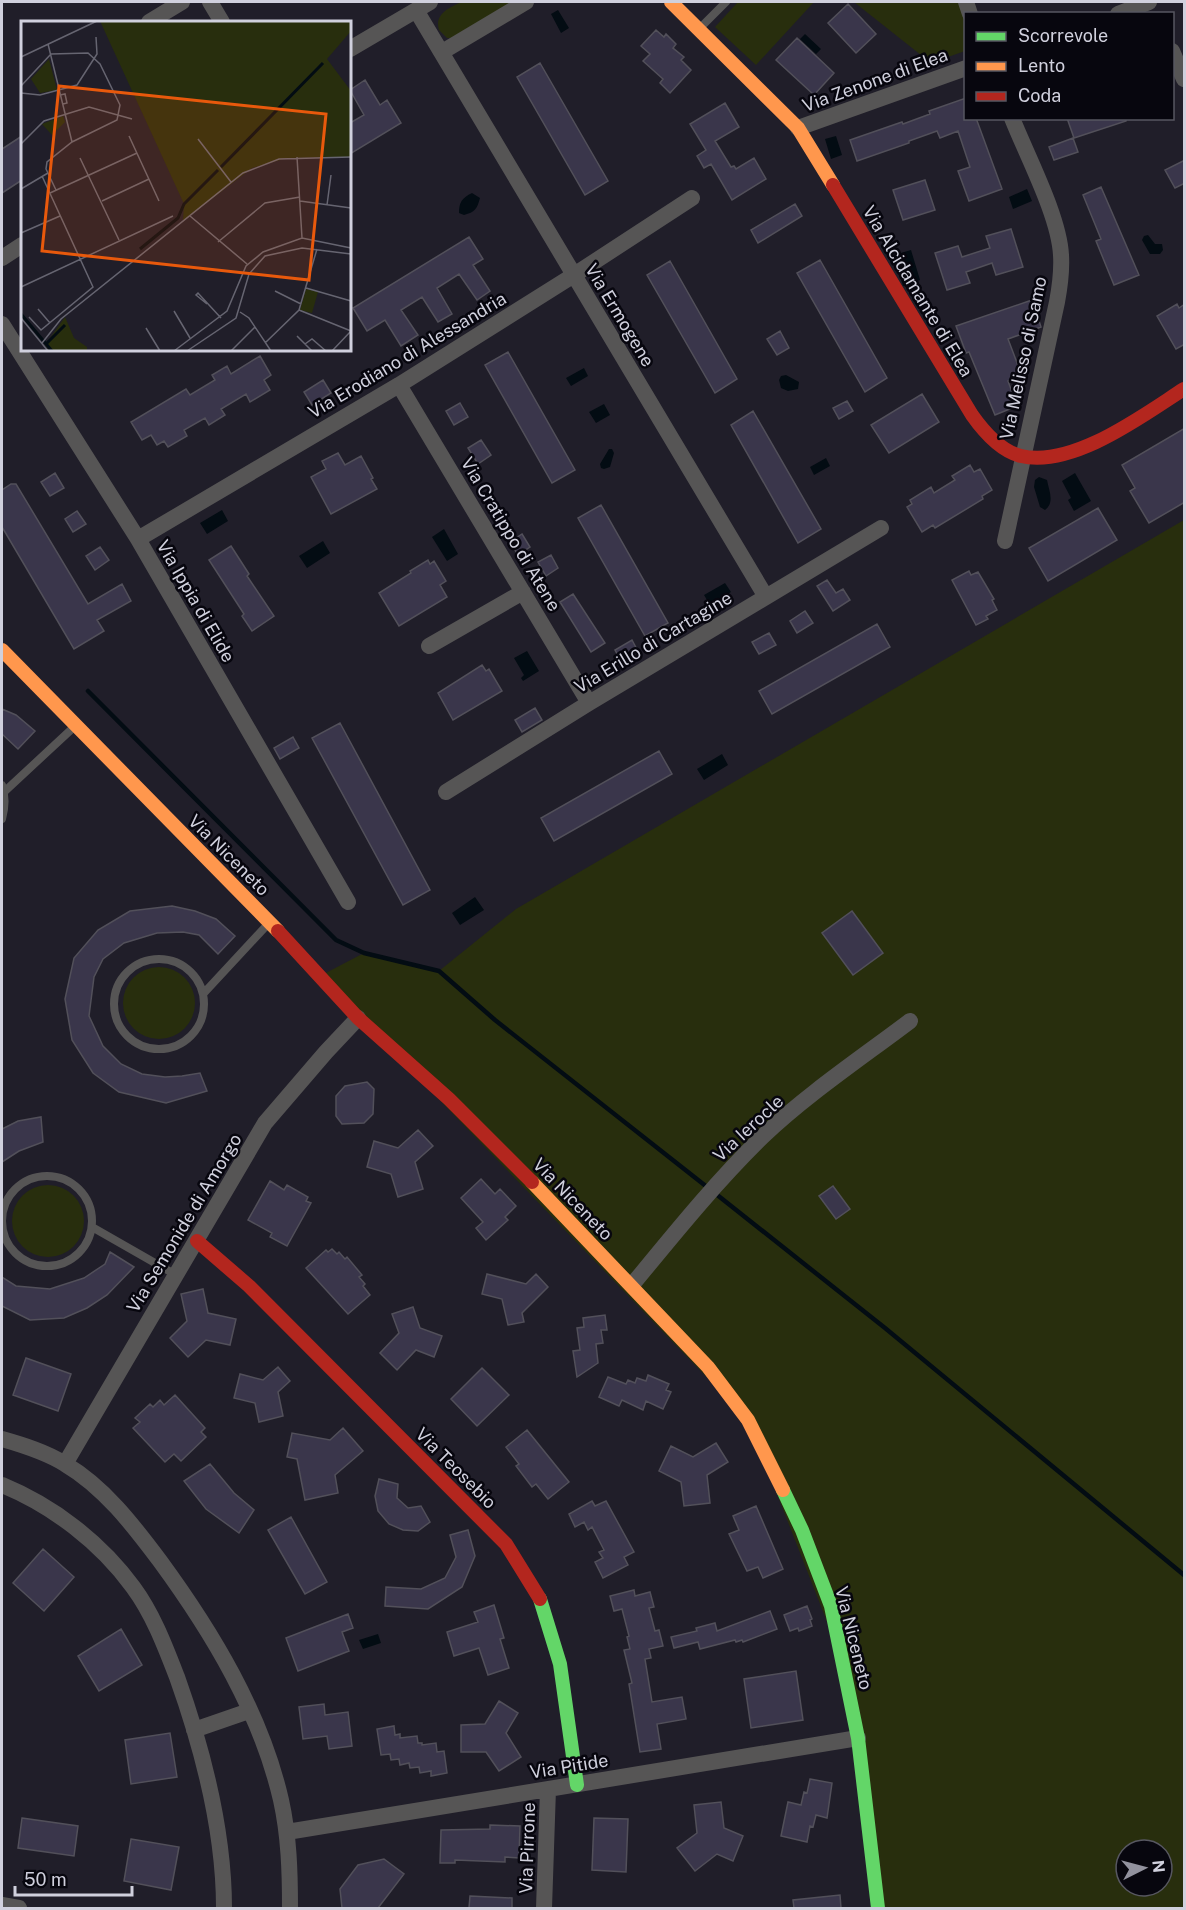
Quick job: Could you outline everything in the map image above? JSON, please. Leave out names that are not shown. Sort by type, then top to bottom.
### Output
[{"type":"street","points":[[151,21],[182,2]]},
{"type":"street","points":[[210,2],[221,21]]},
{"type":"street","points":[[442,52],[526,2]]},
{"type":"street","name":"Via Alcidamante di Elea","points":[[671,2],[798,128],[976,421],[991,438],[1023,456]]},
{"type":"street","points":[[1123,12],[1150,2]]},
{"type":"street","points":[[351,48],[423,6]]},
{"type":"street","name":"Via Ermogene","points":[[423,6],[442,52],[766,597]]},
{"type":"street","points":[[1174,53],[1185,80]]},
{"type":"street","name":"Via Zenone di Elea","points":[[798,128],[964,69]]},
{"type":"street","name":"Via Melisso di Samo","points":[[1005,541],[1061,277],[1059,239],[1013,120]]},
{"type":"street","name":"Via Erodiano di Alessandria","points":[[138,539],[399,385],[692,198]]},
{"type":"street","points":[[2,258],[21,246]]},
{"type":"street","name":"Via Ippia di Elide","points":[[2,324],[138,539],[348,902]]},
{"type":"street","name":"Via Cratippo di Atene","points":[[399,385],[589,703]]},
{"type":"street","points":[[1023,456],[1060,454],[1089,444],[1185,389]]},
{"type":"street","name":"Via Erillo di Cartagine","points":[[446,792],[589,703],[881,528]]},
{"type":"street","points":[[429,646],[523,592]]},
{"type":"street","name":"Via Niceneto","points":[[2,650],[270,922],[358,1018],[448,1099],[632,1285],[708,1367],[748,1420],[802,1530],[831,1606],[858,1738],[878,1908]]},
{"type":"street","name":"Via Semonide di Amorgo","points":[[65,1464],[265,1123],[358,1018]]},
{"type":"street","name":"Via Ierocle","points":[[632,1285],[695,1208],[763,1136],[910,1021]]},
{"type":"street","name":"Via Teosebio","points":[[197,1241],[249,1286],[506,1544],[542,1601],[560,1664],[577,1785]]},
{"type":"street","points":[[2,1438],[65,1464],[106,1497],[143,1539],[209,1634],[249,1711],[277,1786],[289,1854],[290,1908]]},
{"type":"street","points":[[2,1485],[61,1516],[96,1547],[132,1585],[149,1613],[165,1647],[194,1730],[218,1834],[224,1908]]},
{"type":"street","points":[[194,1730],[249,1711]]},
{"type":"street","name":"Via Pitide","points":[[286,1832],[858,1738]]},
{"type":"street","name":"Via Pirrone","points":[[544,1908],[548,1789]]},
{"type":"street","points":[[2,1905],[19,1908]]},
{"type":"lane","points":[[699,30],[726,2]]},
{"type":"lane","points":[[2,819],[5,808],[3,789],[75,726]]},
{"type":"lane","points":[[203,994],[198,981],[189,970],[177,962],[163,959],[149,960],[136,965],[121,980],[114,1000],[115,1014],[121,1029],[132,1041],[145,1048],[161,1050],[176,1046],[190,1038],[199,1025],[204,1010],[203,994],[270,922]]},
{"type":"lane","points":[[48,1175],[63,1178],[76,1186],[87,1198],[92,1212],[92,1227],[88,1241],[80,1253],[68,1262],[54,1266],[39,1266],[25,1261],[14,1252],[6,1239],[2,1225],[3,1210],[9,1196],[20,1185],[33,1178],[48,1175]]},
{"type":"lane","points":[[92,1227],[176,1275]]},
{"type":"green space","points":[[461,2],[513,2],[451,38],[447,38],[439,30],[439,20],[444,12]]},
{"type":"green space","points":[[738,2],[814,2],[756,65],[715,27]]},
{"type":"green space","points":[[854,2],[960,2],[964,16],[964,51],[931,63]]},
{"type":"green space","points":[[1184,520],[1184,1908],[878,1908],[844,1665],[748,1420],[320,976],[364,953],[439,971],[516,909]]},
{"type":"green space","points":[[166,967],[185,977],[193,989],[195,1003],[193,1017],[185,1029],[173,1037],[152,1039],[133,1029],[125,1017],[123,996],[133,977],[145,969]]},
{"type":"green space","points":[[55,1185],[74,1195],[82,1207],[84,1221],[82,1235],[74,1247],[62,1255],[41,1257],[22,1247],[14,1235],[12,1214],[22,1195],[34,1187]]},
{"type":"shaded area","points":[[558,10],[569,28],[561,33],[551,14]]},
{"type":"shaded area","points":[[805,34],[821,49],[816,54],[800,39]]},
{"type":"shaded area","points":[[836,136],[842,155],[831,159],[825,139]]},
{"type":"shaded area","points":[[1027,189],[1032,201],[1013,209],[1009,197]]},
{"type":"shaded area","points":[[472,193],[480,198],[477,207],[468,214],[459,213],[462,201]]},
{"type":"shaded area","points":[[1148,235],[1155,244],[1162,244],[1163,250],[1160,254],[1150,254],[1142,240]]},
{"type":"shaded area","points":[[911,250],[920,280],[903,286],[894,255]]},
{"type":"shaded area","points":[[584,368],[588,376],[571,386],[566,378]]},
{"type":"shaded area","points":[[786,375],[799,382],[798,389],[788,391],[781,388],[779,380],[781,376]]},
{"type":"shaded area","points":[[604,404],[610,415],[596,423],[589,412]]},
{"type":"shaded area","points":[[609,449],[612,449],[614,453],[610,467],[601,468],[600,464]]},
{"type":"shaded area","points":[[826,458],[830,466],[814,475],[810,467]]},
{"type":"shaded area","points":[[1075,473],[1091,501],[1074,511],[1068,500],[1071,498],[1062,481]]},
{"type":"shaded area","points":[[1039,477],[1047,480],[1050,492],[1051,500],[1045,510],[1040,507],[1034,487],[1035,480]]},
{"type":"shaded area","points":[[222,510],[228,521],[207,534],[200,523]]},
{"type":"shaded area","points":[[444,529],[458,554],[447,561],[432,537]]},
{"type":"shaded area","points":[[323,541],[330,553],[307,568],[299,556]]},
{"type":"shaded area","points":[[725,583],[731,592],[710,605],[704,595]]},
{"type":"shaded area","points":[[527,651],[539,671],[523,681],[521,678],[524,675],[514,658]]},
{"type":"shaded area","points":[[722,754],[728,765],[704,780],[697,769]]},
{"type":"shaded area","points":[[475,897],[484,910],[460,925],[452,913]]},
{"type":"shaded area","points":[[378,1634],[381,1643],[363,1649],[359,1640]]},
{"type":"building","points":[[848,4],[876,34],[856,53],[828,23]]},
{"type":"building","points":[[656,30],[664,37],[666,34],[676,44],[673,48],[684,57],[681,60],[691,70],[670,93],[660,83],[663,79],[643,61],[650,54],[641,46]]},
{"type":"building","points":[[797,38],[834,73],[814,95],[776,60]]},
{"type":"building","points":[[540,63],[608,181],[585,195],[517,77]]},
{"type":"building","points":[[365,80],[380,105],[387,100],[401,123],[351,153],[351,122],[364,115],[351,89]]},
{"type":"building","points":[[964,99],[964,120],[977,120],[1002,189],[969,201],[958,171],[970,167],[958,131],[940,138],[937,131],[857,161],[850,140],[902,122],[903,124],[930,114],[929,111]]},
{"type":"building","points":[[725,103],[739,127],[715,141],[731,167],[734,166],[736,169],[754,158],[766,179],[732,200],[711,164],[704,168],[697,156],[706,150],[690,124]]},
{"type":"building","points":[[1068,120],[1126,120],[1126,121],[1074,138]]},
{"type":"building","points":[[21,137],[21,181],[2,193],[2,149]]},
{"type":"building","points":[[1073,138],[1078,152],[1054,160],[1049,147]]},
{"type":"building","points":[[1185,160],[1185,183],[1175,188],[1165,170]]},
{"type":"building","points":[[925,180],[935,210],[903,220],[893,190]]},
{"type":"building","points":[[1101,187],[1139,275],[1114,285],[1096,241],[1101,239],[1083,195]]},
{"type":"building","points":[[795,204],[802,216],[758,243],[751,230]]},
{"type":"building","points":[[1011,229],[1023,267],[996,275],[992,263],[966,272],[970,283],[947,290],[935,253],[958,246],[962,257],[990,248],[986,236]]},
{"type":"building","points":[[469,237],[483,259],[473,265],[490,291],[477,300],[459,274],[437,288],[452,314],[438,322],[422,297],[401,310],[418,335],[401,346],[385,320],[367,331],[353,308]]},
{"type":"building","points":[[820,260],[887,378],[865,392],[797,273]]},
{"type":"building","points":[[670,261],[737,379],[715,393],[647,275]]},
{"type":"building","points":[[1032,300],[1041,327],[1008,339],[1022,376],[1008,381],[1017,406],[995,415],[956,326]]},
{"type":"building","points":[[1177,304],[1179,308],[1185,304],[1185,344],[1176,349],[1157,316]]},
{"type":"building","points":[[780,331],[789,348],[777,355],[767,339]]},
{"type":"building","points":[[508,352],[575,470],[552,483],[485,365]]},
{"type":"building","points":[[260,356],[271,375],[264,380],[270,390],[250,402],[246,394],[221,409],[225,415],[209,425],[205,418],[184,430],[187,436],[168,447],[164,441],[157,445],[151,435],[142,440],[131,422],[186,389],[190,395],[215,380],[212,375],[227,366],[231,374]]},
{"type":"building","points":[[323,380],[331,393],[312,405],[304,392]]},
{"type":"building","points":[[922,394],[939,422],[889,453],[871,425]]},
{"type":"building","points":[[847,401],[853,411],[839,419],[833,408]]},
{"type":"building","points":[[460,403],[468,417],[454,425],[446,411]]},
{"type":"building","points":[[753,411],[821,529],[798,543],[731,425]]},
{"type":"building","points":[[1185,428],[1185,502],[1149,523],[1130,491],[1135,488],[1122,465]]},
{"type":"building","points":[[481,440],[491,455],[478,464],[468,448]]},
{"type":"building","points":[[338,453],[345,465],[361,456],[377,489],[331,514],[311,477],[326,469],[322,461]]},
{"type":"building","points":[[970,465],[974,472],[980,469],[992,490],[982,496],[983,499],[935,528],[933,525],[922,532],[907,507],[912,504],[910,500],[931,487],[934,493],[955,480],[952,476]]},
{"type":"building","points":[[55,473],[64,488],[50,496],[41,482]]},
{"type":"building","points":[[11,484],[16,484],[88,604],[122,584],[131,601],[97,620],[104,631],[74,649],[2,527],[2,490]]},
{"type":"building","points":[[601,505],[668,623],[645,636],[578,518]]},
{"type":"building","points":[[1098,508],[1117,540],[1048,581],[1029,548]]},
{"type":"building","points":[[77,511],[86,524],[73,532],[65,519]]},
{"type":"building","points":[[522,534],[530,547],[518,555],[510,542]]},
{"type":"building","points":[[231,546],[249,574],[247,576],[274,616],[252,631],[242,616],[244,614],[209,560]]},
{"type":"building","points":[[100,547],[109,560],[95,570],[86,556]]},
{"type":"building","points":[[551,555],[558,568],[546,576],[538,562]]},
{"type":"building","points":[[428,560],[430,564],[434,561],[446,581],[440,585],[447,597],[399,626],[379,593]]},
{"type":"building","points":[[969,571],[971,575],[978,572],[994,599],[992,600],[997,610],[986,616],[988,619],[976,625],[952,580]]},
{"type":"building","points":[[827,580],[836,593],[843,589],[850,600],[833,611],[817,586]]},
{"type":"building","points":[[573,594],[605,643],[591,652],[560,602]]},
{"type":"building","points":[[805,611],[813,623],[797,633],[790,621]]},
{"type":"building","points":[[877,624],[890,647],[772,714],[759,691]]},
{"type":"building","points":[[769,633],[776,645],[759,654],[752,642]]},
{"type":"building","points":[[632,640],[641,657],[624,666],[615,650]]},
{"type":"building","points":[[482,665],[486,671],[489,669],[502,691],[453,720],[438,693]]},
{"type":"building","points":[[535,708],[542,720],[522,732],[515,720]]},
{"type":"building","points":[[2,709],[16,715],[35,731],[18,749],[2,734]]},
{"type":"building","points":[[340,723],[430,890],[403,905],[312,738]]},
{"type":"building","points":[[293,737],[299,748],[280,759],[274,748]]},
{"type":"building","points":[[659,751],[672,774],[554,841],[541,818]]},
{"type":"building","points":[[172,906],[216,919],[235,936],[218,954],[199,935],[183,932],[157,933],[124,943],[103,959],[94,977],[89,1016],[103,1046],[121,1064],[142,1074],[165,1077],[200,1073],[207,1091],[166,1103],[119,1092],[93,1073],[72,1040],[65,999],[74,958],[98,930],[130,911]]},
{"type":"building","points":[[852,911],[883,953],[853,975],[822,933]]},
{"type":"building","points":[[367,1082],[374,1089],[373,1114],[364,1123],[342,1124],[336,1116],[336,1096],[345,1086]]},
{"type":"building","points":[[41,1117],[43,1142],[19,1151],[2,1162],[2,1129],[18,1121]]},
{"type":"building","points":[[418,1130],[433,1146],[415,1162],[423,1189],[398,1197],[391,1174],[367,1167],[374,1141],[398,1148]]},
{"type":"building","points":[[481,1179],[495,1194],[500,1189],[516,1206],[505,1217],[508,1220],[486,1240],[476,1228],[483,1222],[461,1198]]},
{"type":"building","points":[[270,1181],[284,1190],[287,1185],[308,1197],[306,1201],[311,1203],[287,1246],[270,1237],[272,1233],[248,1220]]},
{"type":"building","points":[[833,1186],[850,1209],[836,1219],[819,1196]]},
{"type":"building","points":[[332,1249],[337,1254],[339,1252],[345,1259],[347,1257],[362,1275],[359,1277],[370,1295],[348,1314],[306,1268],[326,1250],[328,1252]]},
{"type":"building","points":[[110,1252],[134,1267],[107,1295],[87,1308],[64,1318],[30,1320],[2,1306],[2,1277],[16,1286],[50,1289],[84,1278],[105,1264]]},
{"type":"building","points":[[487,1274],[526,1284],[536,1274],[548,1287],[522,1313],[524,1322],[508,1325],[502,1299],[482,1294]]},
{"type":"building","points":[[203,1289],[208,1313],[236,1319],[230,1345],[206,1340],[188,1357],[170,1338],[187,1321],[181,1294]]},
{"type":"building","points":[[413,1307],[420,1328],[442,1336],[434,1357],[416,1350],[397,1370],[380,1353],[399,1333],[392,1314]]},
{"type":"building","points":[[605,1315],[607,1330],[601,1330],[603,1343],[596,1344],[598,1363],[577,1377],[573,1351],[580,1350],[577,1328],[584,1327],[583,1318]]},
{"type":"building","points":[[26,1358],[71,1374],[58,1411],[13,1395]]},
{"type":"building","points":[[278,1367],[290,1381],[278,1392],[283,1416],[259,1422],[255,1403],[234,1398],[240,1374],[263,1380]]},
{"type":"building","points":[[482,1368],[509,1395],[477,1426],[451,1399]]},
{"type":"building","points":[[648,1375],[669,1384],[666,1390],[671,1392],[663,1409],[646,1401],[643,1410],[622,1400],[619,1406],[599,1397],[608,1377],[626,1384],[628,1380],[635,1383],[637,1378],[646,1381]]},
{"type":"building","points":[[175,1395],[205,1428],[201,1432],[206,1437],[181,1461],[174,1454],[165,1462],[133,1428],[140,1422],[135,1418],[150,1404],[153,1407],[160,1400],[164,1405]]},
{"type":"building","points":[[343,1428],[363,1451],[335,1475],[338,1493],[305,1500],[297,1459],[287,1457],[292,1433],[330,1440]]},
{"type":"building","points":[[527,1430],[569,1482],[548,1499],[536,1484],[532,1487],[516,1466],[519,1464],[506,1447]]},
{"type":"building","points":[[716,1443],[728,1462],[707,1475],[710,1503],[684,1506],[681,1482],[659,1471],[671,1446],[693,1457]]},
{"type":"building","points":[[210,1464],[234,1493],[254,1510],[239,1533],[206,1509],[184,1481]]},
{"type":"building","points":[[379,1479],[398,1484],[397,1498],[408,1508],[421,1506],[430,1522],[418,1531],[403,1530],[389,1524],[378,1511],[375,1496]]},
{"type":"building","points":[[592,1501],[595,1506],[606,1501],[634,1552],[624,1557],[628,1565],[603,1578],[595,1562],[603,1558],[599,1552],[604,1550],[592,1527],[588,1530],[584,1522],[575,1527],[569,1514]]},
{"type":"building","points":[[756,1506],[783,1569],[763,1578],[758,1567],[747,1571],[729,1534],[739,1530],[733,1516]]},
{"type":"building","points":[[291,1517],[327,1582],[305,1594],[268,1530]]},
{"type":"building","points":[[468,1530],[475,1556],[462,1587],[428,1609],[385,1606],[386,1587],[421,1589],[445,1578],[456,1557],[450,1535]]},
{"type":"building","points":[[43,1549],[74,1577],[44,1611],[13,1583]]},
{"type":"building","points":[[634,1590],[635,1596],[650,1592],[654,1607],[649,1608],[655,1631],[659,1630],[663,1646],[649,1649],[651,1658],[645,1659],[652,1702],[682,1697],[686,1719],[657,1724],[661,1749],[640,1752],[629,1684],[632,1683],[624,1650],[630,1649],[627,1637],[629,1636],[622,1609],[614,1611],[610,1596]]},
{"type":"building","points":[[494,1605],[504,1638],[500,1639],[509,1668],[488,1675],[479,1648],[454,1656],[447,1632],[478,1622],[474,1612]]},
{"type":"building","points":[[807,1606],[812,1626],[799,1631],[798,1628],[790,1631],[784,1615]]},
{"type":"building","points":[[770,1611],[777,1629],[743,1642],[735,1640],[700,1649],[698,1642],[674,1648],[671,1637],[697,1631],[696,1628],[715,1623],[717,1631]]},
{"type":"building","points":[[348,1614],[353,1628],[342,1632],[349,1651],[298,1671],[286,1638]]},
{"type":"building","points":[[121,1629],[142,1665],[99,1691],[78,1656]]},
{"type":"building","points":[[796,1671],[803,1720],[751,1728],[744,1679]]},
{"type":"building","points":[[499,1701],[518,1713],[506,1733],[521,1757],[499,1771],[486,1752],[461,1752],[461,1725],[485,1724]]},
{"type":"building","points":[[324,1704],[325,1715],[348,1712],[352,1746],[329,1749],[327,1736],[303,1739],[299,1707]]},
{"type":"building","points":[[394,1726],[395,1735],[400,1734],[400,1738],[417,1736],[418,1743],[422,1745],[436,1743],[437,1752],[444,1751],[447,1773],[431,1776],[431,1771],[420,1773],[419,1767],[410,1768],[409,1763],[400,1765],[399,1759],[391,1760],[390,1754],[381,1755],[377,1729]]},
{"type":"building","points":[[170,1733],[177,1777],[131,1784],[125,1740]]},
{"type":"building","points":[[810,1779],[832,1783],[827,1818],[816,1815],[813,1827],[810,1826],[807,1842],[781,1836],[788,1802],[801,1805]]},
{"type":"building","points":[[721,1802],[724,1828],[743,1836],[733,1861],[717,1854],[695,1871],[677,1848],[697,1833],[694,1805]]},
{"type":"building","points":[[22,1818],[78,1826],[74,1856],[18,1848]]},
{"type":"building","points":[[594,1818],[628,1819],[626,1872],[592,1870]]},
{"type":"building","points":[[490,1825],[520,1826],[519,1858],[505,1857],[505,1862],[455,1860],[455,1863],[440,1863],[441,1830],[490,1829]]},
{"type":"building","points":[[131,1839],[179,1847],[171,1890],[124,1881]]},
{"type":"building","points":[[384,1859],[404,1874],[378,1908],[342,1908],[340,1889],[358,1865]]},
{"type":"building","points":[[840,1895],[841,1908],[794,1908],[793,1900]]},
{"type":"building","points":[[470,1896],[512,1898],[512,1908],[469,1908]]},
{"type":"waterway","points":[[88,691],[336,940],[364,953],[439,971],[495,1020],[707,1187]]},
{"type":"waterway","points":[[716,1194],[885,1328],[1184,1575]]},
{"type":"traffic: fast","points":[[783,1490],[802,1530],[831,1606],[858,1738],[878,1908]]},
{"type":"traffic: fast","points":[[540,1599],[560,1664],[577,1785]]},
{"type":"traffic: slow","points":[[671,2],[798,128],[833,185]]},
{"type":"traffic: slow","points":[[2,650],[278,931]]},
{"type":"traffic: slow","points":[[532,1182],[708,1367],[748,1420],[783,1490]]},
{"type":"traffic: jam","points":[[833,185],[972,415],[987,434],[1006,450],[1021,456],[1041,458],[1084,447],[1128,425],[1184,389]]},
{"type":"traffic: jam","points":[[278,931],[358,1018],[449,1099],[532,1182]]},
{"type":"traffic: jam","points":[[197,1241],[249,1286],[506,1544],[540,1599]]}]
